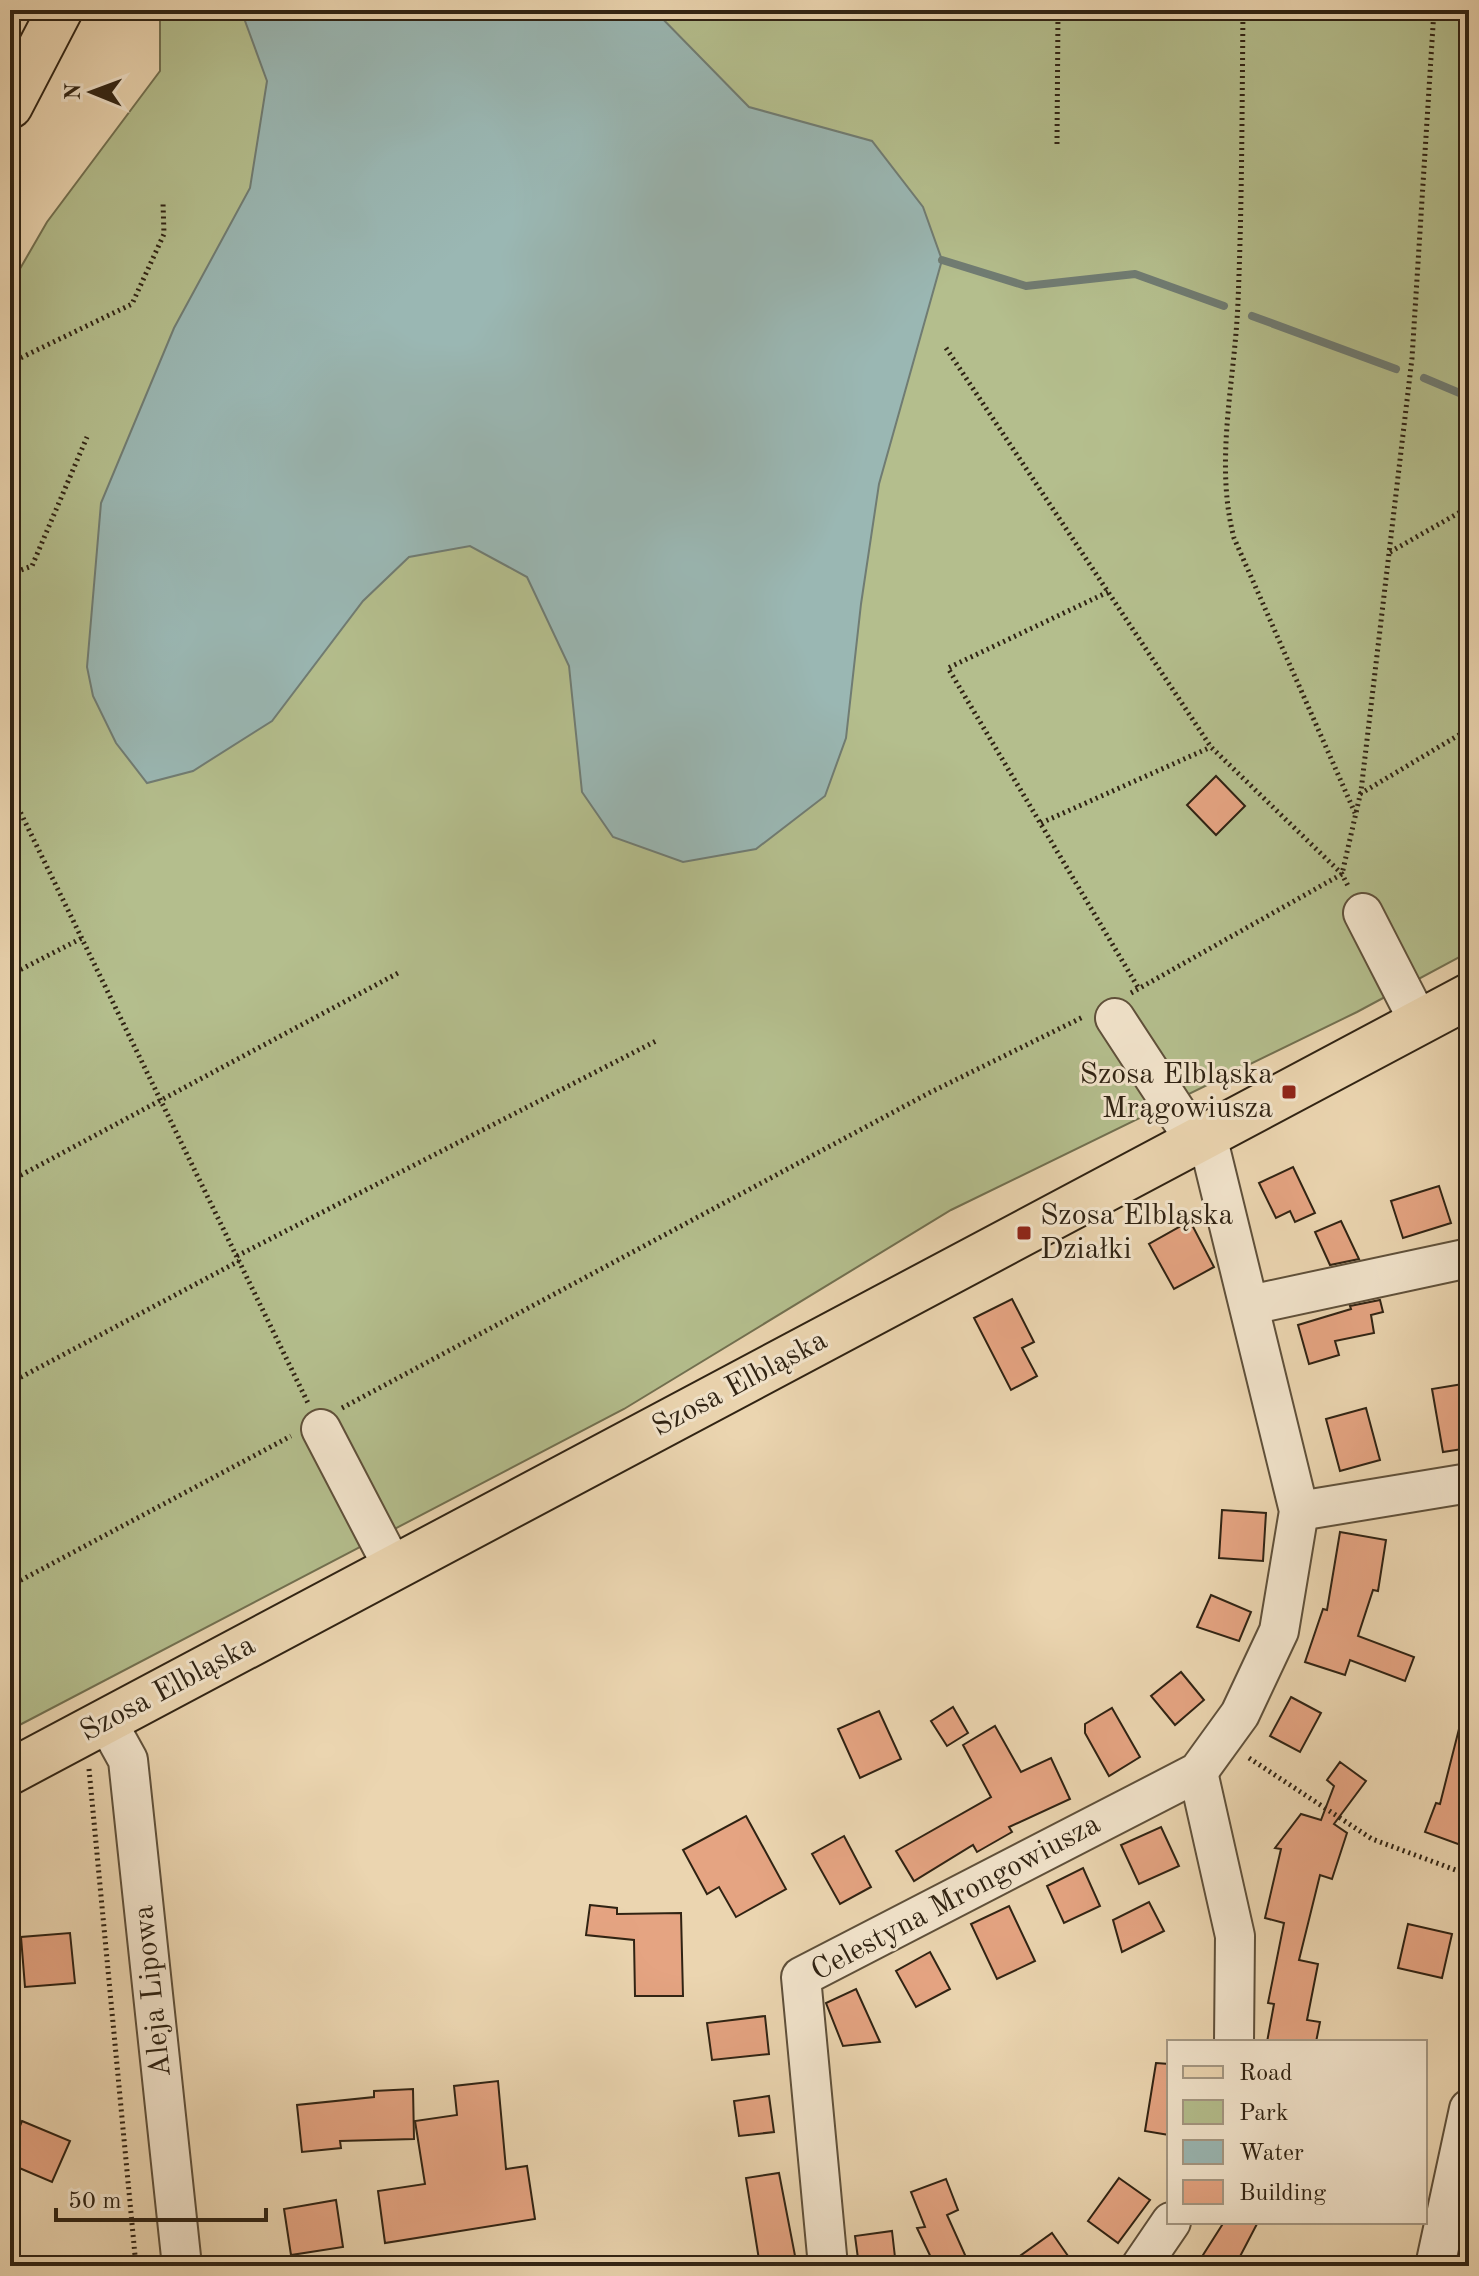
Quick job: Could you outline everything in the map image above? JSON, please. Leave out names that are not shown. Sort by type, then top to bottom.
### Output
[{"type":"main road","points":[[10,106],[58,14]]},
{"type":"main road","name":"Szosa Elbląska","points":[[10,1772],[1469,996]]},
{"type":"street","points":[[1363,913],[1419,1022]]},
{"type":"street","name":"Celestyna Mrongowiusza","points":[[828,2266],[801,1977],[1198,1772],[1240,1714],[1279,1631],[1299,1511],[1211,1152],[1183,1122],[1110,1009]]},
{"type":"street","points":[[1250,1305],[1469,1258]]},
{"type":"street","points":[[319,1425],[394,1569]]},
{"type":"street","points":[[1299,1511],[1469,1483]]},
{"type":"street","name":"Aleja Lipowa","points":[[107,1722],[128,1760],[182,2266]]},
{"type":"street","points":[[1198,1772],[1235,1936],[1234,2040]]},
{"type":"street","points":[[1435,2266],[1469,2109]]},
{"type":"street","points":[[1141,2266],[1170,2224]]},
{"type":"path","points":[[1057,144],[1058,10]]},
{"type":"path","points":[[1243,10],[1238,304],[1225,473],[1228,518],[1234,538],[1356,814]]},
{"type":"path","points":[[10,1586],[319,1425],[929,1093],[1110,1009],[1139,989],[1342,874],[1360,794],[1412,358],[1434,10]]},
{"type":"path","points":[[10,363],[132,304],[164,234],[163,203]]},
{"type":"path","points":[[946,348],[1211,747],[1342,874]]},
{"type":"path","points":[[10,574],[32,566],[87,437]]},
{"type":"path","points":[[1389,553],[1469,507]]},
{"type":"path","points":[[1108,592],[948,668],[1139,989]]},
{"type":"path","points":[[1360,794],[1469,729]]},
{"type":"path","points":[[1041,823],[1211,747]]},
{"type":"path","points":[[10,791],[319,1425]]},
{"type":"path","points":[[10,975],[82,938]]},
{"type":"path","points":[[10,1181],[400,972]]},
{"type":"path","points":[[10,1383],[238,1258],[656,1041]]},
{"type":"path","points":[[1222,1739],[1298,1793],[1372,1839],[1469,1875]]},
{"type":"path","points":[[89,1768],[136,2266]]},
{"type":"green space","points":[[160,10],[1469,10],[1469,952],[1357,1012],[951,1210],[624,1409],[10,1730],[10,286],[47,222],[160,71]]},
{"type":"water","points":[[241,10],[654,10],[749,107],[872,141],[923,207],[942,260],[879,484],[846,738],[825,796],[756,849],[683,862],[613,837],[582,792],[569,666],[527,577],[470,546],[409,557],[363,601],[272,721],[193,771],[147,783],[116,743],[93,696],[87,667],[101,503],[174,328],[250,188],[267,81]]},
{"type":"building","points":[[1216,776],[1245,806],[1216,835],[1187,805]]},
{"type":"building","points":[[1293,1167],[1315,1213],[1295,1222],[1290,1211],[1276,1218],[1259,1183]]},
{"type":"building","points":[[1439,1186],[1451,1223],[1403,1238],[1391,1201]]},
{"type":"building","points":[[1190,1221],[1214,1267],[1174,1289],[1149,1244]]},
{"type":"building","points":[[1341,1221],[1359,1259],[1330,1265],[1315,1232]]},
{"type":"building","points":[[1012,1299],[1034,1342],[1022,1348],[1037,1376],[1011,1390],[974,1318]]},
{"type":"building","points":[[1380,1300],[1383,1312],[1371,1315],[1374,1333],[1335,1341],[1339,1355],[1309,1364],[1298,1325],[1351,1309],[1350,1306]]},
{"type":"building","points":[[1469,1383],[1469,1448],[1443,1452],[1432,1389]]},
{"type":"building","points":[[1366,1408],[1380,1460],[1340,1471],[1326,1419]]},
{"type":"building","points":[[1222,1510],[1266,1513],[1263,1561],[1219,1558]]},
{"type":"building","points":[[1340,1532],[1386,1540],[1378,1591],[1373,1590],[1358,1636],[1414,1657],[1405,1681],[1350,1660],[1345,1675],[1305,1662],[1323,1609],[1327,1610]]},
{"type":"building","points":[[1211,1595],[1251,1612],[1239,1641],[1197,1627]]},
{"type":"building","points":[[1181,1672],[1204,1700],[1175,1725],[1151,1696]]},
{"type":"building","points":[[1291,1697],[1321,1713],[1300,1752],[1270,1736]]},
{"type":"building","points":[[953,1707],[968,1733],[947,1746],[931,1721]]},
{"type":"building","points":[[1112,1708],[1140,1757],[1109,1776],[1085,1733],[1085,1724]]},
{"type":"building","points":[[879,1711],[901,1759],[860,1778],[838,1729]]},
{"type":"building","points":[[1461,1721],[1469,1722],[1469,1848],[1425,1832],[1436,1803],[1440,1804]]},
{"type":"building","points":[[995,1726],[1021,1772],[1051,1758],[1070,1799],[1009,1827],[1012,1832],[977,1852],[973,1845],[914,1881],[896,1851],[991,1797],[963,1745]]},
{"type":"building","points":[[1340,1762],[1366,1781],[1334,1824],[1347,1833],[1332,1879],[1320,1875],[1299,1960],[1318,1964],[1307,2020],[1320,2022],[1316,2040],[1267,2040],[1274,2004],[1268,2003],[1284,1923],[1265,1918],[1281,1849],[1275,1848],[1301,1814],[1321,1820],[1334,1786],[1327,1780]]},
{"type":"building","points":[[746,1816],[786,1889],[736,1917],[719,1887],[707,1894],[683,1850]]},
{"type":"building","points":[[1161,1827],[1179,1866],[1139,1884],[1121,1845]]},
{"type":"building","points":[[844,1836],[871,1887],[840,1904],[812,1854]]},
{"type":"building","points":[[1083,1868],[1100,1906],[1064,1923],[1047,1886]]},
{"type":"building","points":[[1149,1902],[1164,1931],[1122,1952],[1113,1920]]},
{"type":"building","points":[[590,1905],[617,1908],[617,1914],[681,1913],[683,1996],[635,1996],[634,1940],[586,1935]]},
{"type":"building","points":[[1009,1906],[1035,1961],[997,1979],[971,1924]]},
{"type":"building","points":[[1408,1924],[1452,1934],[1442,1978],[1398,1968]]},
{"type":"building","points":[[70,1933],[75,1983],[25,1987],[21,1937]]},
{"type":"building","points":[[930,1952],[950,1989],[916,2007],[896,1971]]},
{"type":"building","points":[[856,1989],[880,2042],[843,2046],[826,2003]]},
{"type":"building","points":[[765,2016],[769,2054],[712,2060],[707,2023]]},
{"type":"building","points":[[1156,2063],[1167,2064],[1167,2135],[1145,2131]]},
{"type":"building","points":[[498,2081],[506,2169],[527,2166],[535,2219],[385,2243],[378,2191],[425,2184],[415,2121],[457,2115],[454,2086]]},
{"type":"building","points":[[413,2089],[414,2139],[340,2141],[341,2148],[302,2152],[297,2105],[374,2097],[374,2091]]},
{"type":"building","points":[[769,2096],[774,2132],[739,2136],[734,2101]]},
{"type":"building","points":[[22,2121],[70,2141],[52,2182],[10,2164],[10,2150]]},
{"type":"building","points":[[779,2173],[797,2266],[760,2266],[746,2178]]},
{"type":"building","points":[[1119,2178],[1150,2200],[1118,2243],[1088,2221]]},
{"type":"building","points":[[946,2179],[958,2210],[947,2215],[970,2266],[935,2266],[917,2228],[925,2227],[911,2192]]},
{"type":"building","points":[[336,2200],[343,2247],[291,2255],[284,2209]]},
{"type":"building","points":[[1223,2224],[1257,2224],[1235,2266],[1196,2266]]},
{"type":"building","points":[[892,2231],[896,2266],[859,2266],[855,2236]]},
{"type":"building","points":[[1052,2233],[1075,2266],[1006,2266]]},
{"type":"waterway","points":[[942,260],[1026,286],[1135,274],[1224,306]]},
{"type":"waterway","points":[[1252,316],[1396,369]]},
{"type":"waterway","points":[[1424,378],[1469,397]]},
{"type":"place","name":"Szosa Elbląska Mrągowiusza","points":[[1289,1092]]},
{"type":"place","name":"Szosa Elbląska Działki","points":[[1024,1233]]}]
